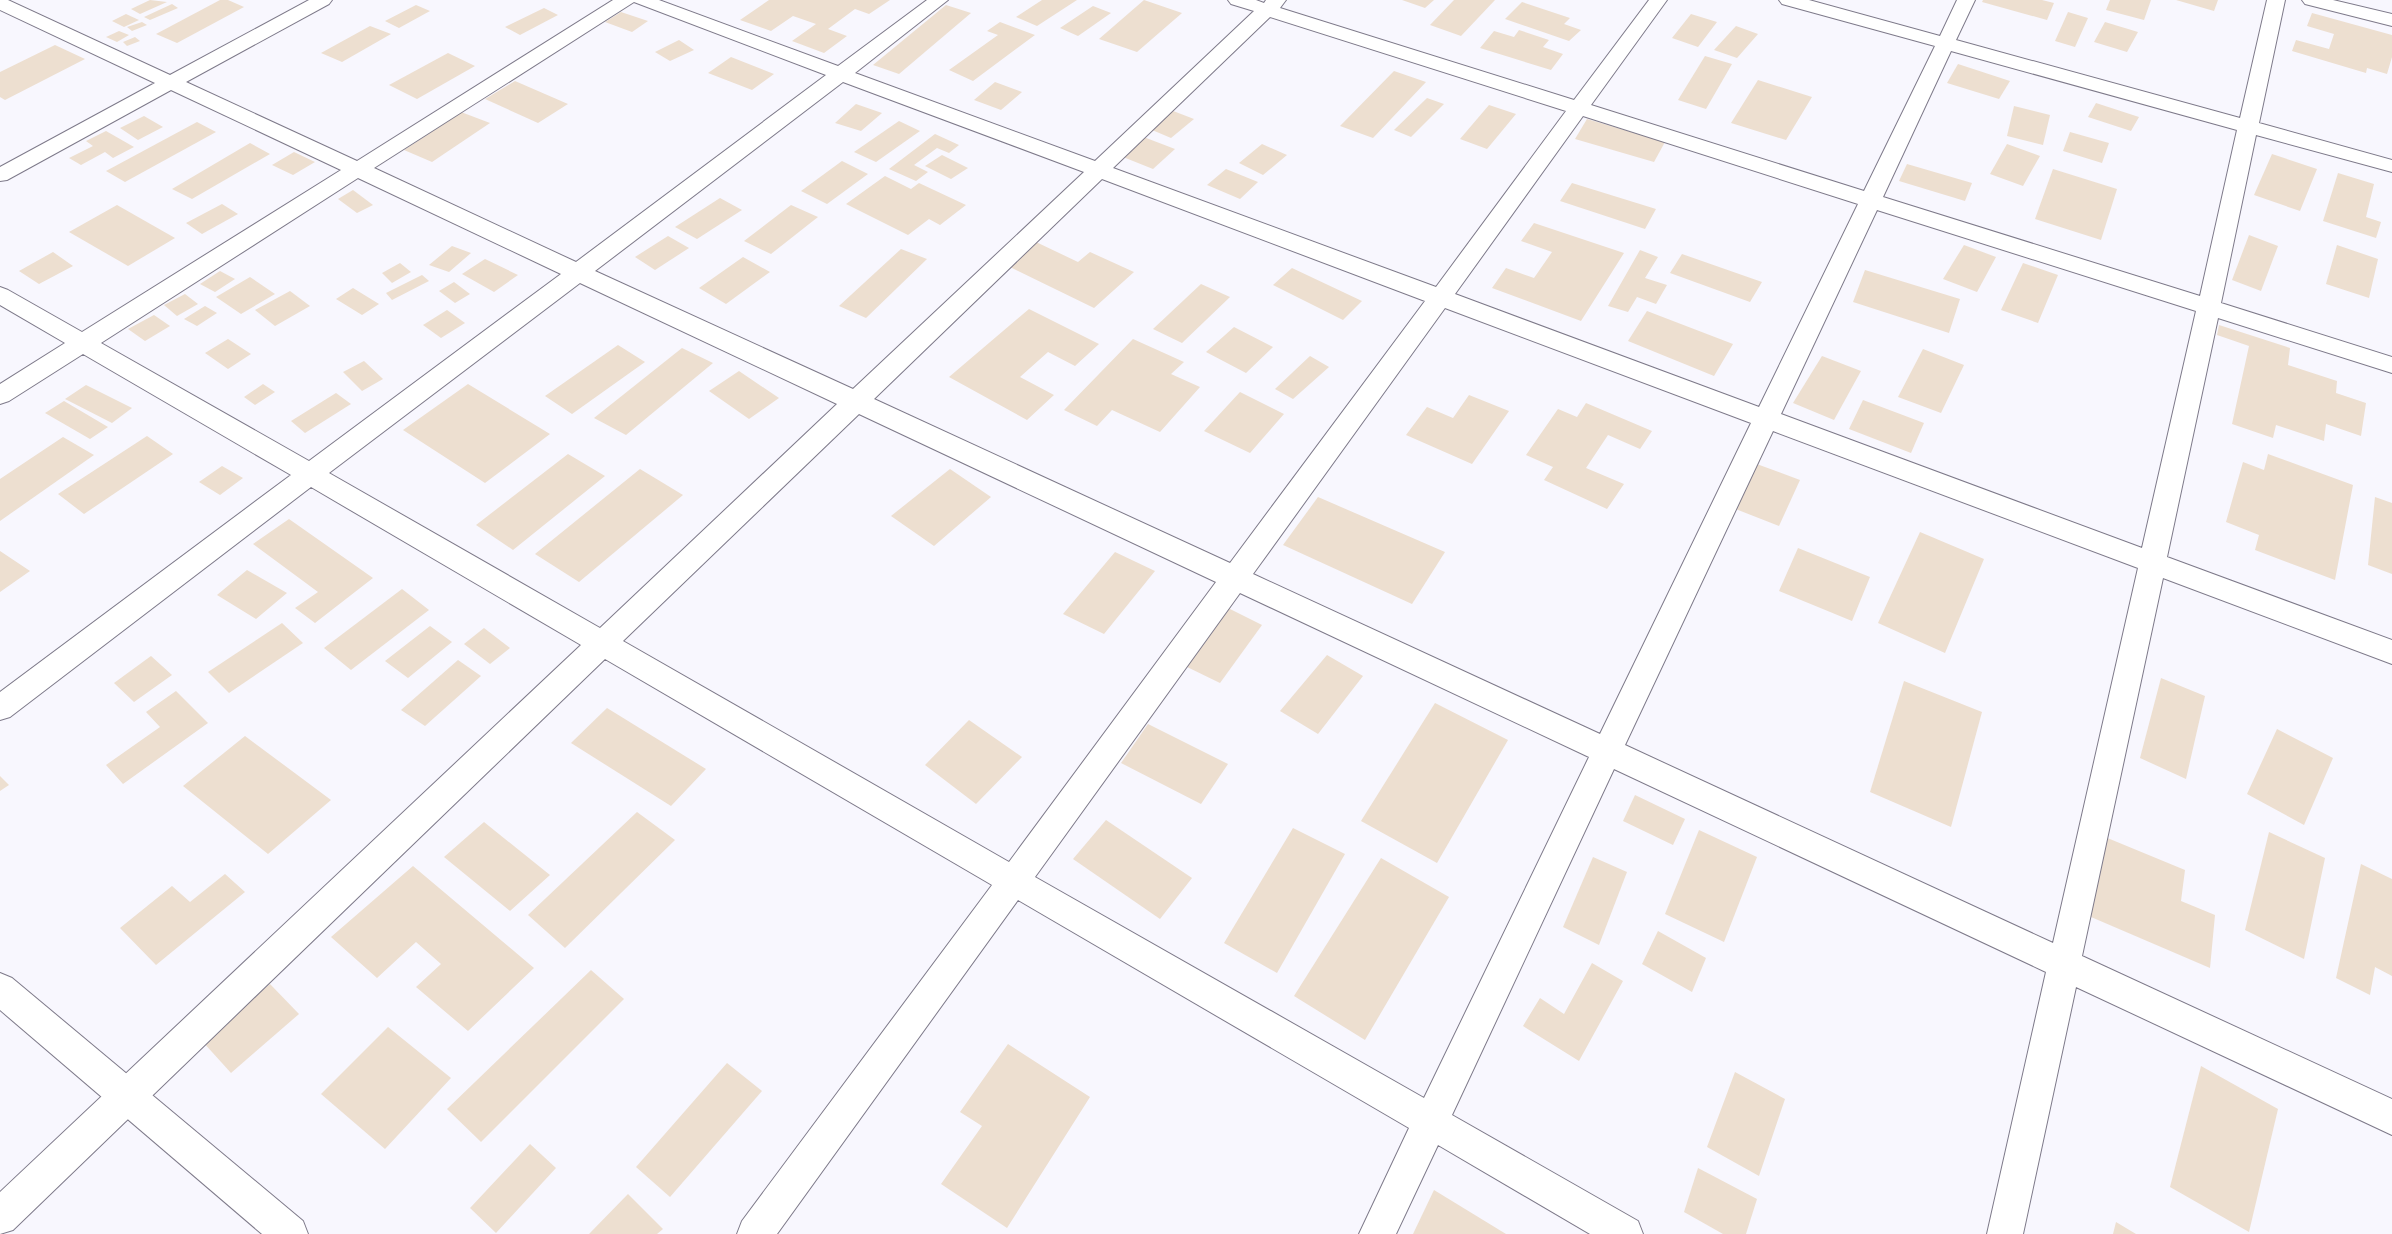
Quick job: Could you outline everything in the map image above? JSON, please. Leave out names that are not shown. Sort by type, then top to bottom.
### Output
[{"type":"street","points":[[0,175],[323,0]]},
{"type":"street","points":[[0,395],[626,0]]},
{"type":"street","points":[[642,0],[2392,652]]},
{"type":"street","points":[[0,708],[939,0]]},
{"type":"street","points":[[1237,0],[1272,5],[1579,108],[2392,365]]},
{"type":"street","points":[[755,1234],[1658,0]]},
{"type":"street","points":[[1788,0],[2392,166]]},
{"type":"street","points":[[1377,1234],[1966,0]]},
{"type":"street","points":[[2005,1234],[2276,0]]},
{"type":"street","points":[[2311,0],[2392,20]]},
{"type":"street","points":[[4,3],[2392,1117]]},
{"type":"street","points":[[0,1217],[1272,5]]},
{"type":"street","points":[[0,295],[1625,1234]]},
{"type":"street","points":[[0,989],[290,1234]]},
{"type":"building","points":[[150,0],[167,2],[140,14],[131,9]]},
{"type":"building","points":[[220,0],[228,0],[244,7],[177,43],[156,34]]},
{"type":"building","points":[[769,0],[890,0],[869,14],[855,9],[828,29],[847,36],[824,53],[792,41],[816,24],[793,16],[771,31],[740,20]]},
{"type":"building","points":[[1042,0],[1077,0],[1037,26],[1016,17]]},
{"type":"building","points":[[1144,0],[1182,13],[1137,52],[1099,39]]},
{"type":"building","points":[[1402,0],[1434,0],[1425,8]]},
{"type":"building","points":[[1454,0],[1495,0],[1461,36],[1430,25]]},
{"type":"building","points":[[1983,0],[2042,0],[2054,3],[2047,20],[1982,2]]},
{"type":"building","points":[[2110,0],[2151,0],[2144,20],[2106,10]]},
{"type":"building","points":[[2176,0],[2218,0],[2214,11]]},
{"type":"building","points":[[1522,2],[1570,18],[1564,24],[1581,30],[1569,41],[1505,19]]},
{"type":"building","points":[[172,4],[178,8],[150,20],[144,17]]},
{"type":"building","points":[[416,5],[430,11],[399,28],[385,21]]},
{"type":"building","points":[[946,5],[971,13],[899,74],[873,65]]},
{"type":"building","points":[[1093,6],[1111,13],[1078,36],[1060,28]]},
{"type":"building","points":[[544,8],[558,15],[520,35],[505,27]]},
{"type":"building","points":[[621,12],[648,21],[632,32],[605,22]]},
{"type":"building","points":[[2068,12],[2088,18],[2075,47],[2055,41]]},
{"type":"building","points":[[2312,13],[2392,35],[2392,57],[2387,74],[2367,68],[2366,73],[2292,51],[2296,40],[2329,49],[2334,34],[2307,26]]},
{"type":"building","points":[[126,14],[139,20],[124,27],[112,21]]},
{"type":"building","points":[[1691,14],[1717,22],[1698,47],[1672,38]]},
{"type":"building","points":[[142,22],[147,25],[132,31],[127,27]]},
{"type":"building","points":[[1000,22],[1035,35],[973,81],[949,70],[998,35],[987,31]]},
{"type":"building","points":[[2105,22],[2138,32],[2127,52],[2094,42]]},
{"type":"building","points":[[370,26],[391,34],[342,62],[321,53]]},
{"type":"building","points":[[1736,26],[1758,34],[1737,58],[1714,50]]},
{"type":"building","points":[[1519,30],[1549,40],[1543,47],[1563,54],[1551,70],[1480,48],[1494,31],[1514,37]]},
{"type":"building","points":[[119,31],[129,35],[117,42],[106,37]]},
{"type":"building","points":[[135,37],[140,41],[127,46],[123,42]]},
{"type":"building","points":[[679,40],[694,50],[670,61],[655,52]]},
{"type":"building","points":[[55,45],[85,59],[5,100],[0,97],[0,72]]},
{"type":"building","points":[[448,53],[475,66],[417,99],[389,85]]},
{"type":"building","points":[[1705,56],[1732,64],[1706,109],[1678,100]]},
{"type":"building","points":[[731,57],[774,74],[752,90],[708,73]]},
{"type":"building","points":[[1958,64],[2010,81],[1999,99],[1947,83]]},
{"type":"building","points":[[1394,71],[1426,82],[1373,138],[1340,126]]},
{"type":"building","points":[[1758,80],[1812,97],[1786,140],[1731,123]]},
{"type":"building","points":[[515,81],[568,104],[538,123],[485,99]]},
{"type":"building","points":[[995,82],[1022,92],[1001,110],[974,100]]},
{"type":"building","points":[[1427,98],[1444,104],[1411,137],[1394,130]]},
{"type":"building","points":[[2096,103],[2139,117],[2131,131],[2088,117]]},
{"type":"building","points":[[856,104],[882,113],[861,131],[835,123]]},
{"type":"building","points":[[1489,105],[1516,114],[1487,149],[1460,139]]},
{"type":"building","points":[[2014,106],[2050,115],[2043,145],[2007,136]]},
{"type":"building","points":[[1168,109],[1194,119],[1171,138],[1145,127]]},
{"type":"building","points":[[461,112],[490,123],[432,162],[404,150]]},
{"type":"building","points":[[144,116],[163,127],[138,140],[120,128]]},
{"type":"building","points":[[1587,119],[1665,142],[1654,162],[1575,139]]},
{"type":"building","points":[[899,121],[920,131],[876,162],[854,152]]},
{"type":"building","points":[[197,122],[216,132],[125,182],[106,171]]},
{"type":"building","points":[[106,131],[134,147],[113,158],[105,152],[81,165],[69,158],[93,146],[86,141]]},
{"type":"building","points":[[2070,132],[2109,143],[2102,163],[2063,151]]},
{"type":"building","points":[[935,134],[959,145],[949,153],[937,148],[914,165],[928,172],[916,181],[889,169]]},
{"type":"building","points":[[1141,136],[1175,149],[1153,169],[1118,155]]},
{"type":"building","points":[[250,143],[270,154],[192,199],[172,189]]},
{"type":"building","points":[[1262,144],[1287,155],[1263,175],[1239,163]]},
{"type":"building","points":[[2007,144],[2040,156],[2023,186],[1990,174]]},
{"type":"building","points":[[294,152],[315,162],[293,175],[272,165]]},
{"type":"building","points":[[2272,154],[2317,169],[2300,211],[2254,195]]},
{"type":"building","points":[[942,155],[968,168],[951,179],[925,166]]},
{"type":"building","points":[[842,161],[868,174],[827,204],[801,191]]},
{"type":"building","points":[[1907,164],[1972,183],[1965,201],[1899,181]]},
{"type":"building","points":[[1226,169],[1258,182],[1240,199],[1207,185]]},
{"type":"building","points":[[2053,169],[2117,189],[2101,240],[2035,219]]},
{"type":"building","points":[[2338,173],[2374,184],[2366,217],[2381,222],[2376,238],[2323,221]]},
{"type":"building","points":[[885,176],[911,189],[919,183],[966,205],[940,225],[929,219],[908,235],[846,204]]},
{"type":"building","points":[[1572,183],[1656,209],[1645,229],[1560,201]]},
{"type":"building","points":[[353,190],[373,205],[357,213],[338,199]]},
{"type":"building","points":[[720,198],[742,210],[697,239],[675,227]]},
{"type":"building","points":[[222,204],[238,214],[202,234],[186,223]]},
{"type":"building","points":[[117,205],[175,238],[128,266],[69,232]]},
{"type":"building","points":[[791,205],[818,217],[771,254],[744,241]]},
{"type":"building","points":[[1534,223],[1624,253],[1581,321],[1492,288],[1506,268],[1534,278],[1552,252],[1521,241]]},
{"type":"building","points":[[2249,235],[2278,246],[2261,291],[2232,280]]},
{"type":"building","points":[[668,236],[689,248],[655,270],[635,257]]},
{"type":"building","points":[[1036,242],[1078,262],[1090,252],[1134,272],[1094,308],[1008,266]]},
{"type":"building","points":[[1964,245],[1996,257],[1977,292],[1943,279]]},
{"type":"building","points":[[2337,245],[2378,259],[2369,298],[2326,284]]},
{"type":"building","points":[[452,246],[471,253],[449,272],[429,265]]},
{"type":"building","points":[[901,249],[927,259],[866,318],[839,306]]},
{"type":"building","points":[[1640,250],[1658,257],[1645,278],[1667,285],[1656,304],[1637,297],[1628,312],[1608,306]]},
{"type":"building","points":[[53,252],[73,266],[39,284],[19,271]]},
{"type":"building","points":[[1682,254],[1762,282],[1750,302],[1670,273]]},
{"type":"building","points":[[743,257],[770,272],[726,304],[699,288]]},
{"type":"building","points":[[485,259],[518,275],[494,292],[462,274]]},
{"type":"building","points":[[400,263],[411,272],[392,283],[382,273]]},
{"type":"building","points":[[2023,263],[2058,275],[2038,323],[2001,310]]},
{"type":"building","points":[[1292,268],[1362,301],[1343,320],[1273,285]]},
{"type":"building","points":[[1865,270],[1960,299],[1949,333],[1853,302]]},
{"type":"building","points":[[220,271],[235,279],[215,292],[200,284]]},
{"type":"building","points":[[422,275],[429,281],[392,300],[386,293]]},
{"type":"building","points":[[250,277],[275,294],[241,314],[216,297]]},
{"type":"building","points":[[454,282],[470,294],[455,303],[439,291]]},
{"type":"building","points":[[1201,284],[1230,297],[1182,343],[1153,329]]},
{"type":"building","points":[[353,288],[379,304],[362,315],[336,299]]},
{"type":"building","points":[[290,291],[310,306],[275,326],[255,310]]},
{"type":"building","points":[[185,294],[198,304],[177,316],[164,305]]},
{"type":"building","points":[[205,306],[217,313],[197,326],[184,319]]},
{"type":"building","points":[[1029,309],[1099,344],[1075,366],[1048,352],[1020,377],[1054,395],[1027,420],[949,377]]},
{"type":"building","points":[[447,310],[465,323],[441,338],[423,325]]},
{"type":"building","points":[[1647,311],[1733,344],[1714,376],[1628,341]]},
{"type":"building","points":[[154,315],[170,326],[145,341],[128,329]]},
{"type":"building","points":[[2219,325],[2290,348],[2288,365],[2337,381],[2336,393],[2366,403],[2361,436],[2326,424],[2324,441],[2276,425],[2273,438],[2232,424],[2249,346],[2217,335]]},
{"type":"building","points":[[1234,327],[1273,347],[1246,373],[1206,352]]},
{"type":"building","points":[[228,339],[251,354],[228,369],[205,353]]},
{"type":"building","points":[[1133,339],[1184,362],[1171,374],[1200,387],[1160,432],[1112,410],[1097,426],[1064,410]]},
{"type":"building","points":[[618,345],[645,362],[572,414],[545,396]]},
{"type":"building","points":[[682,348],[713,363],[626,435],[594,418]]},
{"type":"building","points":[[1923,349],[1964,365],[1941,413],[1898,397]]},
{"type":"building","points":[[1310,356],[1329,367],[1293,399],[1275,389]]},
{"type":"building","points":[[1822,356],[1861,371],[1834,420],[1793,403]]},
{"type":"building","points":[[364,361],[383,379],[362,391],[343,372]]},
{"type":"building","points":[[739,371],[779,398],[749,419],[709,391]]},
{"type":"building","points":[[263,384],[275,392],[255,405],[244,397]]},
{"type":"building","points":[[468,384],[550,434],[485,483],[403,430]]},
{"type":"building","points":[[86,385],[132,408],[112,423],[65,399]]},
{"type":"building","points":[[1240,392],[1284,414],[1250,453],[1204,431]]},
{"type":"building","points":[[336,393],[351,404],[305,433],[291,421]]},
{"type":"building","points":[[1469,395],[1509,411],[1472,464],[1406,435],[1427,407],[1453,418]]},
{"type":"building","points":[[1863,400],[1924,423],[1911,453],[1849,429]]},
{"type":"building","points":[[64,401],[108,427],[90,439],[45,413]]},
{"type":"building","points":[[1586,403],[1652,431],[1640,449],[1608,435],[1586,468],[1624,484],[1607,509],[1544,480],[1553,467],[1526,455],[1558,409],[1577,417]]},
{"type":"building","points":[[147,436],[173,454],[84,514],[58,494]]},
{"type":"building","points":[[63,437],[94,455],[0,521],[0,479]]},
{"type":"building","points":[[568,454],[605,476],[513,550],[476,525]]},
{"type":"building","points":[[2268,454],[2353,485],[2335,580],[2255,550],[2259,535],[2226,522],[2243,462],[2264,470]]},
{"type":"building","points":[[1754,463],[1800,480],[1779,526],[1733,508]]},
{"type":"building","points":[[222,466],[243,478],[220,495],[199,482]]},
{"type":"building","points":[[640,469],[683,495],[579,582],[535,554]]},
{"type":"building","points":[[950,469],[991,497],[934,546],[891,516]]},
{"type":"building","points":[[1318,497],[1445,552],[1412,604],[1283,545]]},
{"type":"building","points":[[2375,497],[2392,503],[2392,574],[2368,565]]},
{"type":"building","points":[[289,519],[373,578],[315,623],[295,608],[318,592],[253,544]]},
{"type":"building","points":[[1920,532],[1984,559],[1945,653],[1878,623]]},
{"type":"building","points":[[1798,548],[1870,577],[1852,621],[1779,591]]},
{"type":"building","points":[[0,551],[30,571],[0,592]]},
{"type":"building","points":[[1115,552],[1155,571],[1104,634],[1063,614]]},
{"type":"building","points":[[247,570],[287,593],[256,619],[217,595]]},
{"type":"building","points":[[402,589],[429,610],[351,670],[324,648]]},
{"type":"building","points":[[1228,608],[1262,625],[1220,683],[1185,666]]},
{"type":"building","points":[[282,623],[303,643],[229,693],[208,672]]},
{"type":"building","points":[[430,626],[452,642],[408,678],[385,661]]},
{"type":"building","points":[[484,628],[510,648],[490,664],[464,644]]},
{"type":"building","points":[[1327,655],[1363,676],[1318,734],[1280,711]]},
{"type":"building","points":[[151,656],[172,675],[134,702],[114,683]]},
{"type":"building","points":[[458,660],[481,676],[425,726],[401,710]]},
{"type":"building","points":[[2161,678],[2205,696],[2186,779],[2140,758]]},
{"type":"building","points":[[1904,681],[1982,712],[1951,827],[1870,792]]},
{"type":"building","points":[[176,691],[208,723],[123,784],[106,765],[160,727],[146,712]]},
{"type":"building","points":[[1435,703],[1508,740],[1437,863],[1361,821]]},
{"type":"building","points":[[607,708],[706,769],[671,806],[571,743]]},
{"type":"building","points":[[969,720],[1022,757],[976,804],[925,765]]},
{"type":"building","points":[[1148,724],[1228,764],[1201,804],[1121,763]]},
{"type":"building","points":[[2277,729],[2333,758],[2304,825],[2247,794]]},
{"type":"building","points":[[245,736],[331,800],[268,854],[183,786]]},
{"type":"building","points":[[0,776],[9,785],[0,791]]},
{"type":"building","points":[[1635,795],[1685,819],[1673,845],[1623,821]]},
{"type":"building","points":[[637,812],[675,840],[565,948],[528,915]]},
{"type":"building","points":[[1106,820],[1192,878],[1160,919],[1073,859]]},
{"type":"building","points":[[484,822],[550,875],[510,911],[444,857]]},
{"type":"building","points":[[1293,828],[1345,854],[1277,973],[1224,943]]},
{"type":"building","points":[[1699,830],[1757,857],[1724,942],[1665,914]]},
{"type":"building","points":[[2269,832],[2325,858],[2304,959],[2245,930]]},
{"type":"building","points":[[2105,837],[2185,870],[2181,901],[2215,915],[2210,968],[2091,917]]},
{"type":"building","points":[[1593,857],[1627,872],[1599,945],[1563,927]]},
{"type":"building","points":[[1381,858],[1449,897],[1365,1040],[1294,996]]},
{"type":"building","points":[[2361,864],[2392,879],[2392,976],[2375,967],[2370,995],[2336,978]]},
{"type":"building","points":[[413,866],[534,968],[468,1031],[416,987],[441,964],[416,942],[377,978],[331,937]]},
{"type":"building","points":[[225,874],[245,892],[156,965],[120,928],[172,886],[190,902]]},
{"type":"building","points":[[1658,931],[1706,958],[1692,992],[1642,964]]},
{"type":"building","points":[[1592,963],[1623,981],[1579,1061],[1523,1026],[1540,998],[1564,1014]]},
{"type":"building","points":[[591,970],[624,999],[481,1142],[447,1109]]},
{"type":"building","points":[[270,984],[299,1014],[231,1073],[202,1041]]},
{"type":"building","points":[[388,1027],[451,1078],[385,1149],[321,1094]]},
{"type":"building","points":[[1008,1044],[1090,1097],[1007,1228],[941,1184],[982,1126],[960,1112]]},
{"type":"building","points":[[727,1063],[762,1091],[670,1197],[636,1167]]},
{"type":"building","points":[[2201,1066],[2278,1109],[2249,1232],[2170,1187]]},
{"type":"building","points":[[1735,1072],[1785,1099],[1759,1176],[1707,1147]]},
{"type":"building","points":[[530,1144],[556,1168],[496,1233],[470,1208]]},
{"type":"building","points":[[1698,1168],[1757,1199],[1746,1234],[1723,1234],[1684,1212]]},
{"type":"building","points":[[1434,1190],[1506,1234],[1413,1234]]},
{"type":"building","points":[[628,1194],[663,1229],[657,1234],[589,1234]]},
{"type":"building","points":[[2116,1222],[2136,1234],[2113,1234]]}]
